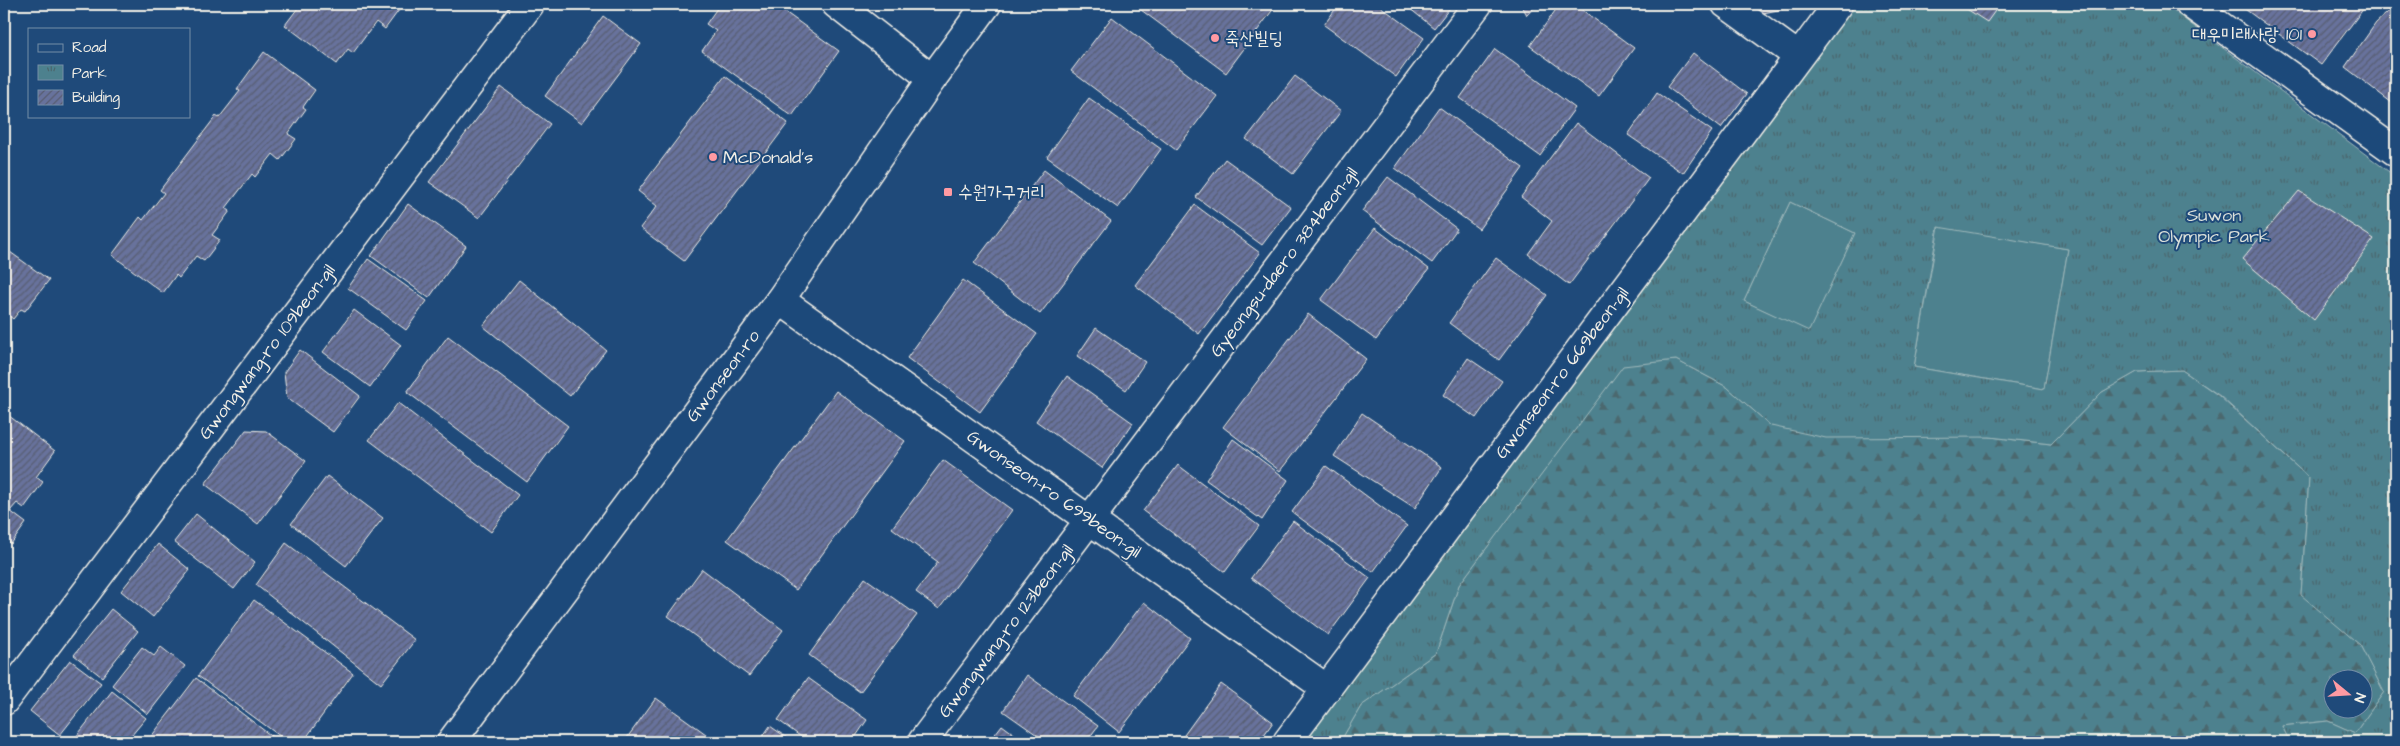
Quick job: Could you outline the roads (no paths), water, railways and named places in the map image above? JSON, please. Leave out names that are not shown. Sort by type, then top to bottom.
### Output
[{"type":"street","name":"Gwongwang-ro 109beon-gil","points":[[4,701],[530,4]]},
{"type":"street","points":[[836,4],[932,79]]},
{"type":"street","name":"Gwonseon-ro","points":[[451,742],[780,300],[932,79],[987,4]]},
{"type":"street","name":"Gyeongsu-daero 384beon-gil","points":[[1091,521],[1478,4]]},
{"type":"street","points":[[1726,4],[1798,56]]},
{"type":"street","name":"Gwonseon-ro 669beon-gil","points":[[1287,742],[1838,4]]},
{"type":"street","points":[[2190,4],[2396,152]]},
{"type":"street","name":"Gwonseon-ro 699beon-gil","points":[[780,300],[1327,689]]},
{"type":"street","name":"Gwongwang-ro 123beon-gil","points":[[922,742],[1091,521]]},
{"type":"place","name":"대우미래사랑 101","points":[[2312,34]]},
{"type":"place","name":"죽산빌딩","points":[[1215,38]]},
{"type":"place","name":"McDonald's","points":[[713,157]]},
{"type":"place","name":"수원가구거리","points":[[948,192]]},
{"type":"park label","name":"Suwon Olympic Park","points":[[2214,225]]}]
